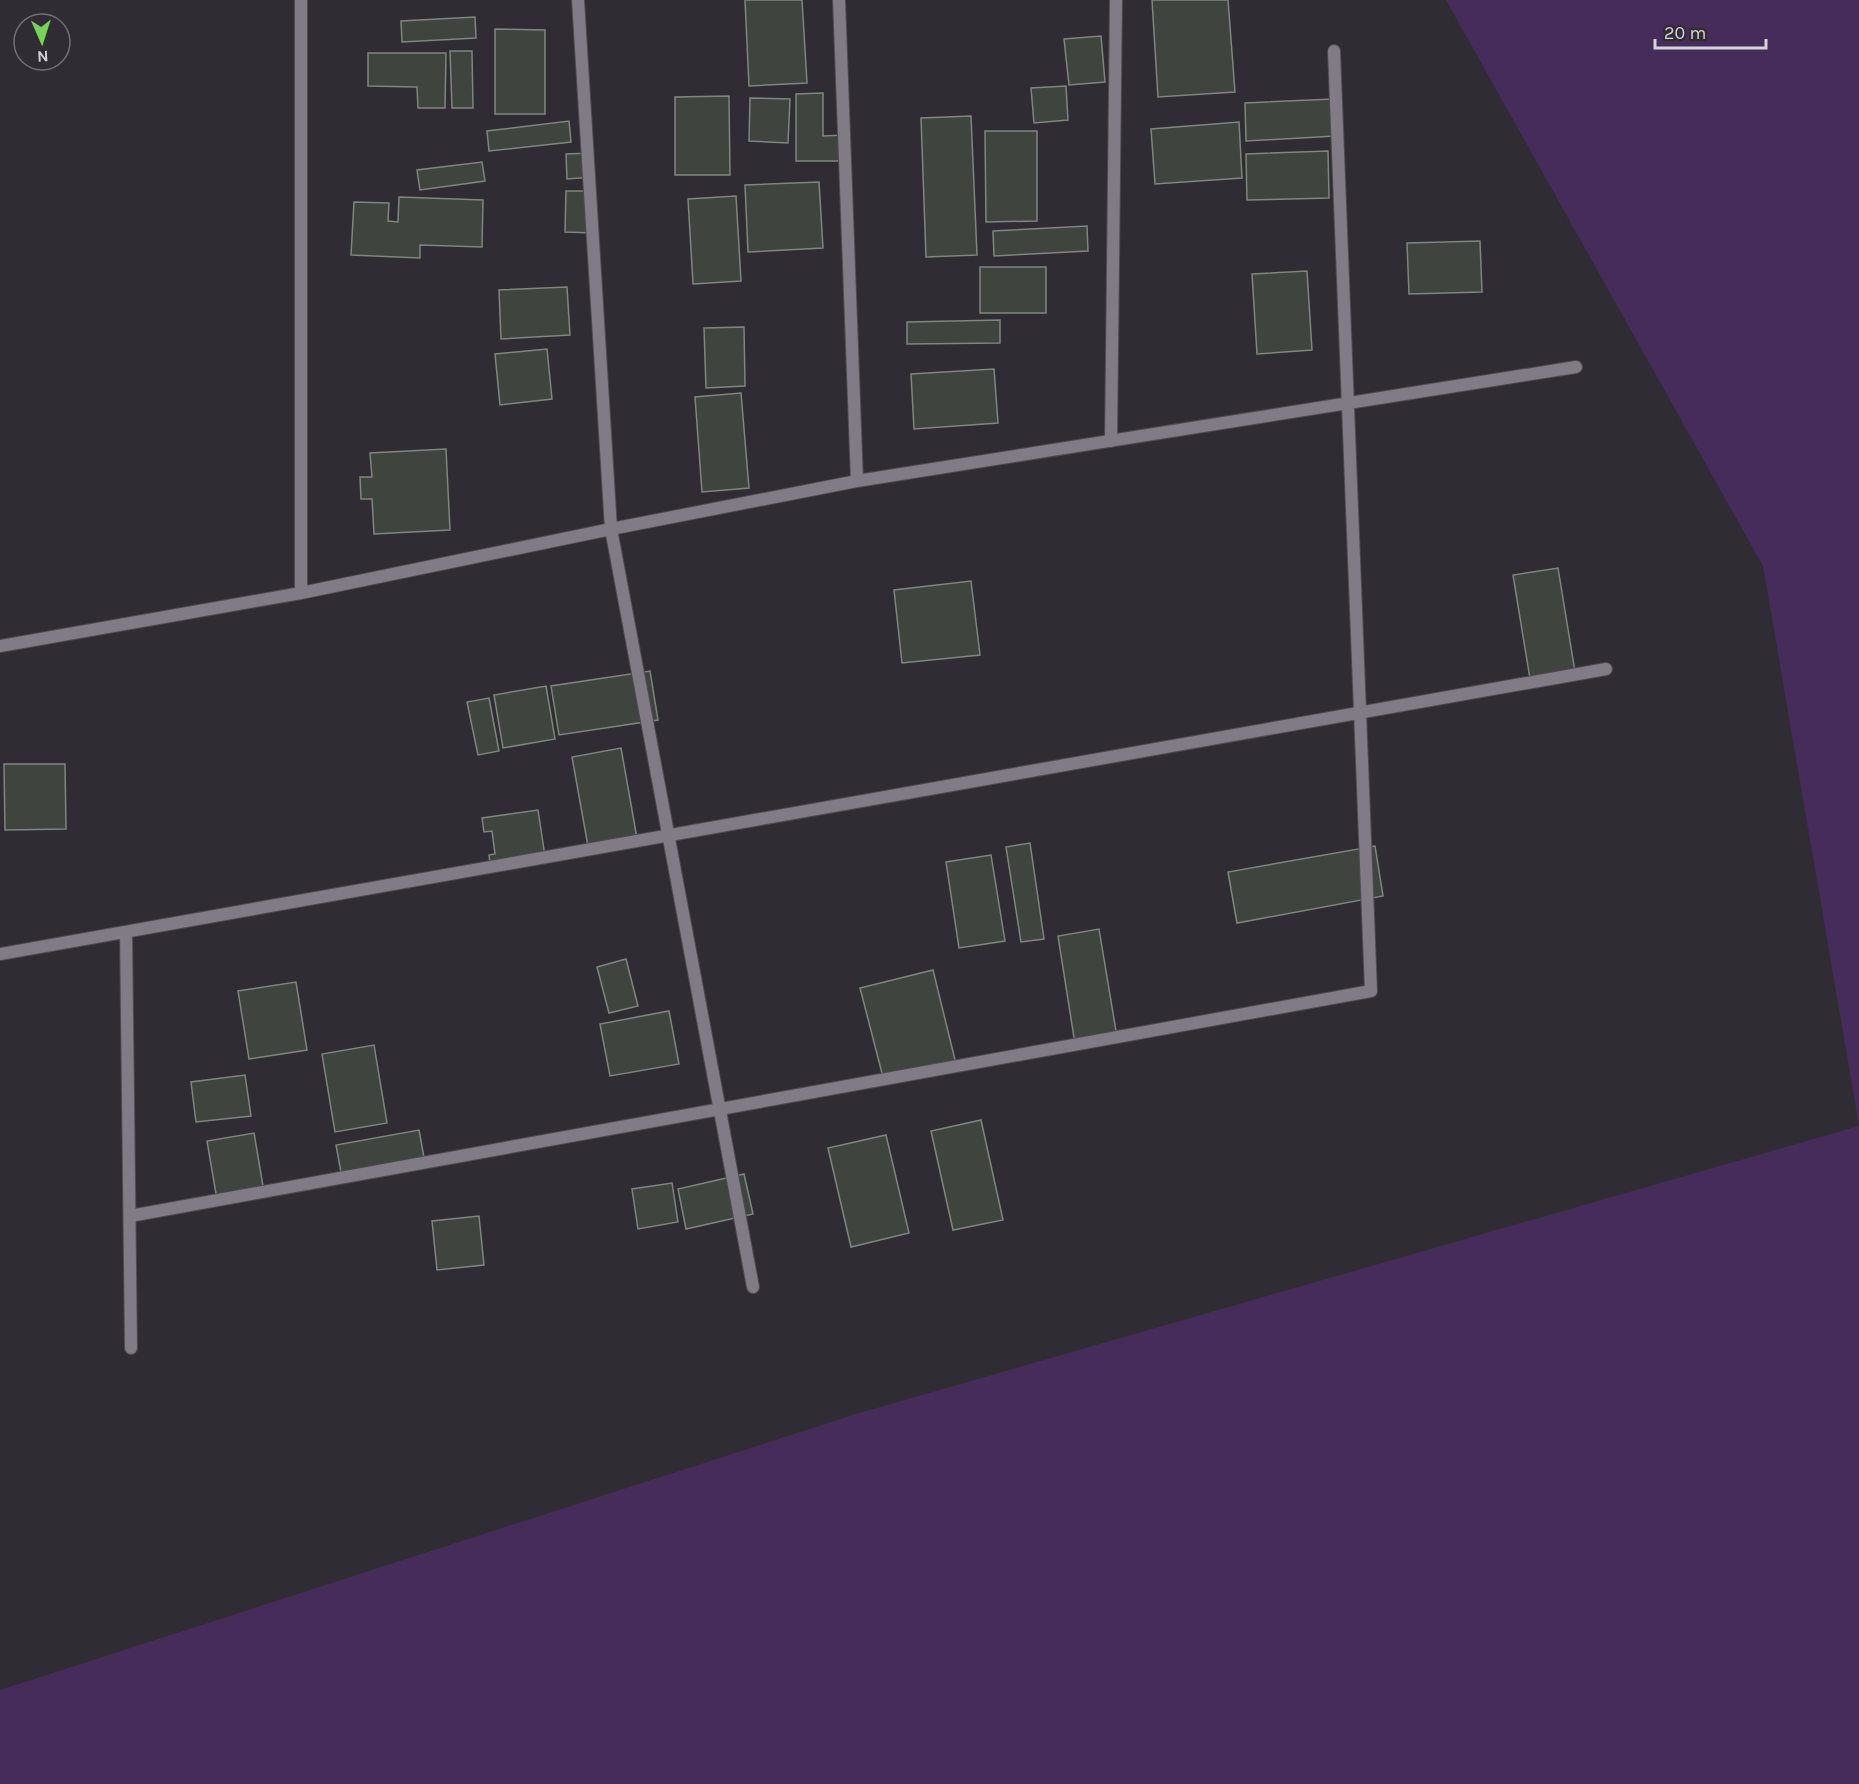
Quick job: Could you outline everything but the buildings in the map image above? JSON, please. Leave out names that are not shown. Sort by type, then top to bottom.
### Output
[{"type":"street","points":[[301,0],[301,593]]},
{"type":"street","points":[[578,0],[611,529],[753,1287]]},
{"type":"street","points":[[839,0],[857,481]]},
{"type":"street","points":[[1111,441],[1116,0]]},
{"type":"street","points":[[129,1216],[1371,991],[1334,51]]},
{"type":"street","points":[[0,646],[301,593],[857,481],[1575,367]]},
{"type":"street","points":[[0,954],[1606,669]]},
{"type":"street","points":[[126,932],[131,1348]]},
{"type":"shaded area","points":[[1446,0],[1859,0],[1859,1125],[1763,566]]},
{"type":"shaded area","points":[[1859,1126],[1859,1784],[0,1784],[0,1690],[856,1414]]}]
